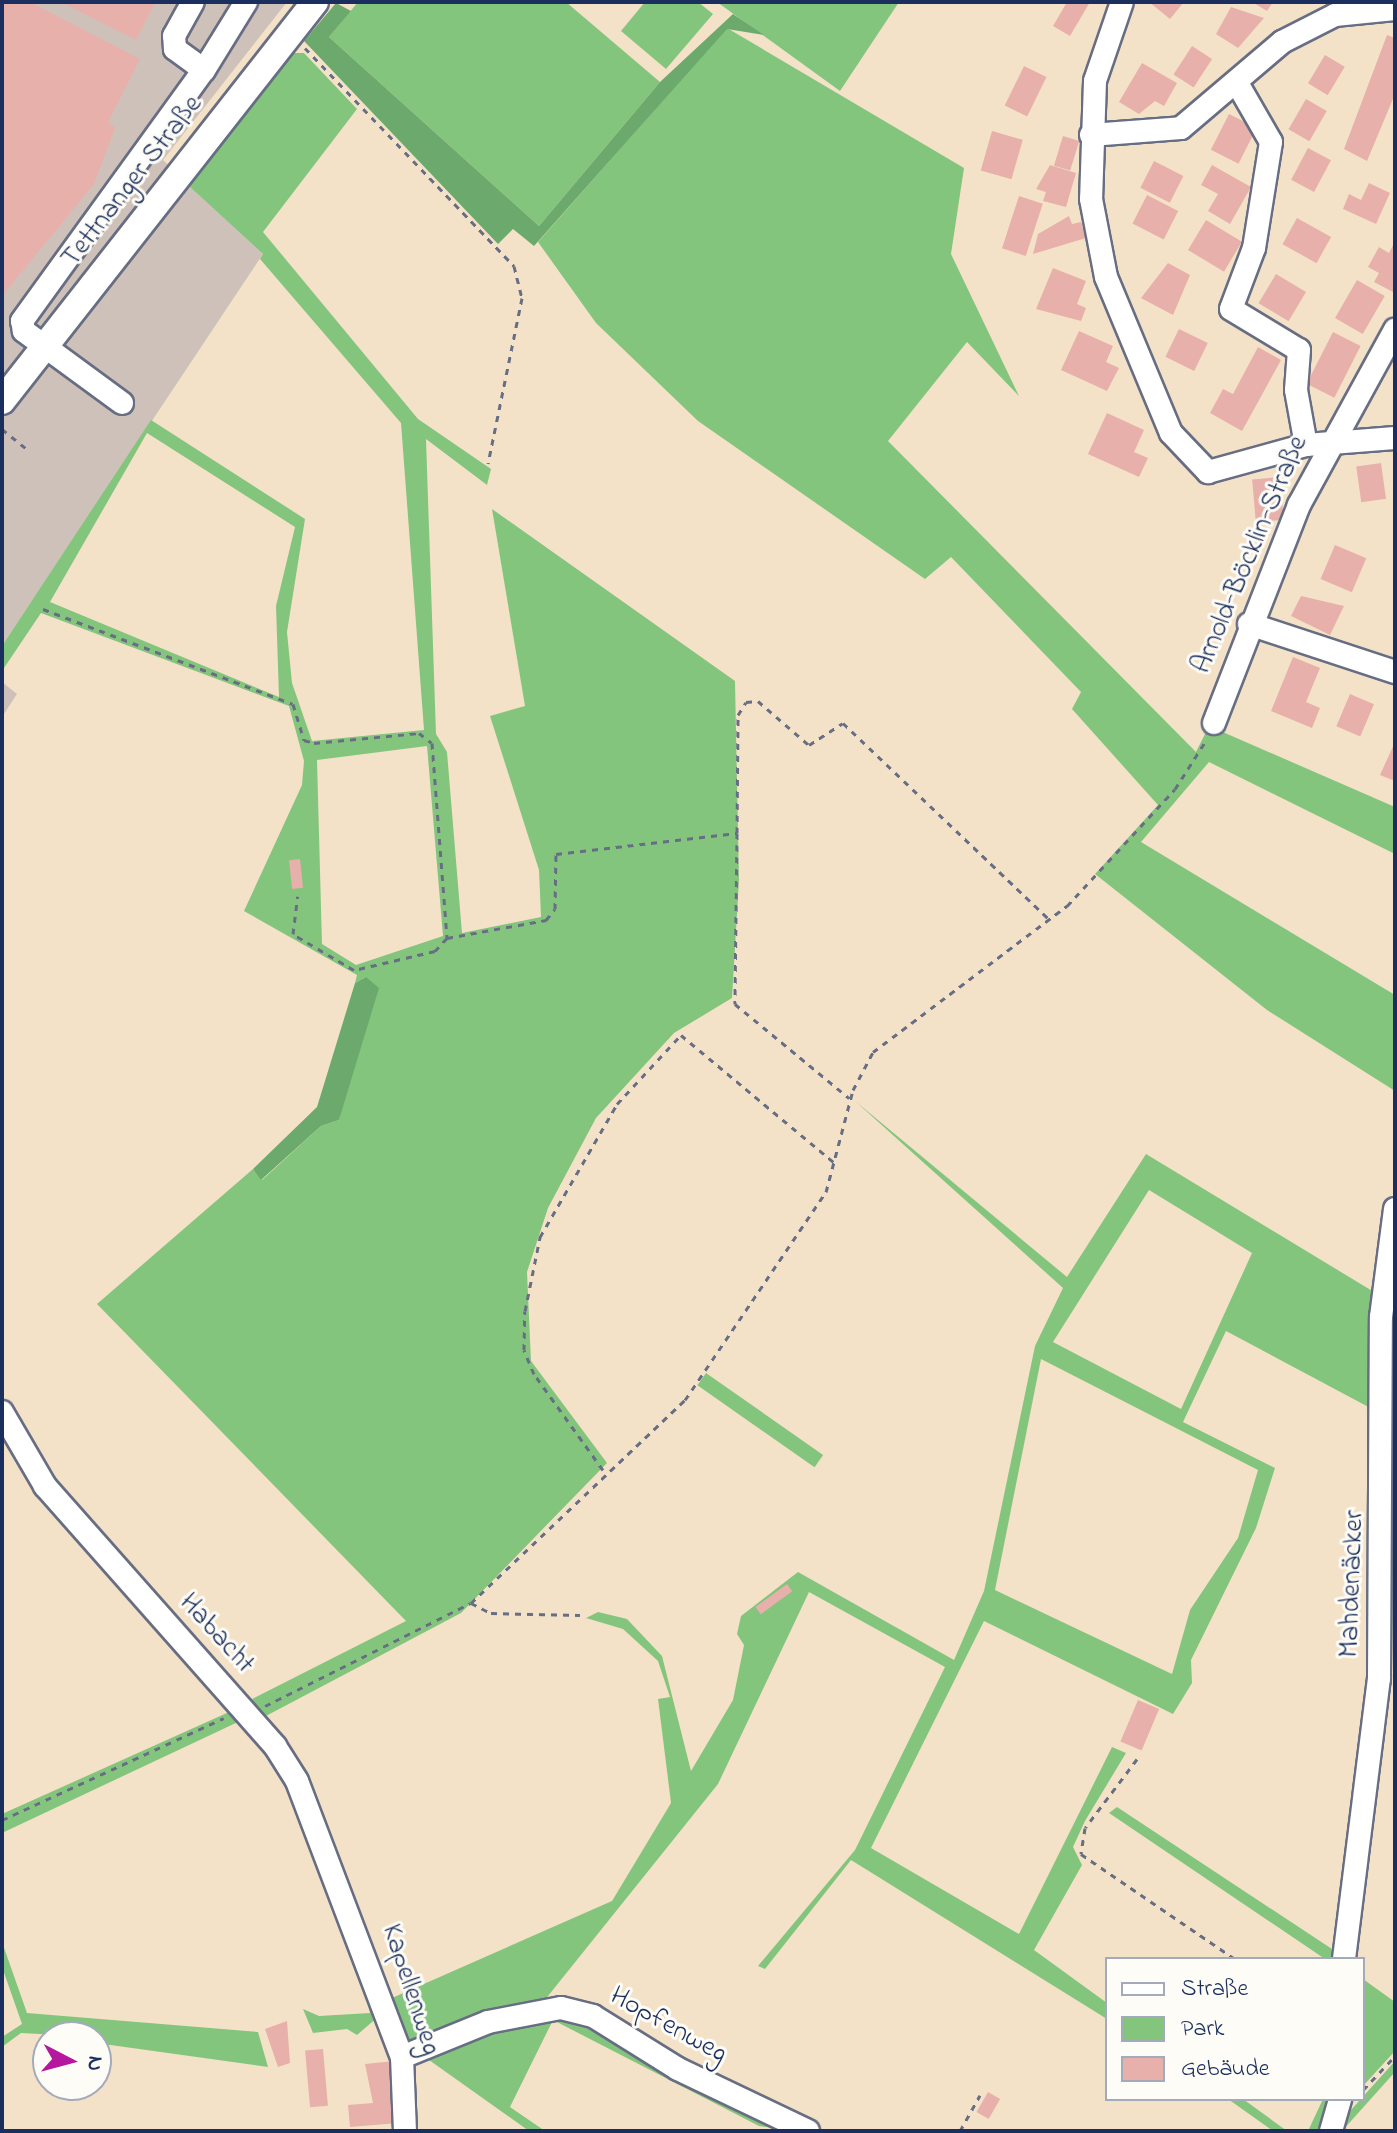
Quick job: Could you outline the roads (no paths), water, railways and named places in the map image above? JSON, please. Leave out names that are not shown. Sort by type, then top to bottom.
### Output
[{"type":"main road","name":"Tettnanger Straße","points":[[2,401],[315,2]]},
{"type":"street","points":[[193,2],[174,36],[175,49],[204,70]]},
{"type":"street","points":[[122,403],[44,346],[22,321],[204,70],[246,2]]},
{"type":"street","points":[[1122,2],[1095,81],[1091,199],[1106,277],[1171,433],[1208,472],[1306,445],[1395,438]]},
{"type":"street","points":[[1091,135],[1181,128],[1282,42],[1333,8],[1395,9]]},
{"type":"street","points":[[1237,83],[1271,142],[1254,248],[1231,309],[1299,350],[1296,390],[1306,445]]},
{"type":"street","name":"Arnold-Böcklin-Straße","points":[[1214,723],[1249,624],[1299,505],[1395,330]]},
{"type":"street","points":[[1249,624],[1360,664],[1395,672]]},
{"type":"street","name":"Mahdenäcker","points":[[1344,1957],[1379,1679],[1381,1317],[1395,1209]]},
{"type":"street","name":"Habacht","points":[[2,1412],[53,1496],[246,1713],[297,1781],[354,1915]]},
{"type":"street","name":"Kapellenweg","points":[[354,1915],[402,2057],[405,2131]]},
{"type":"street","name":"Hopfenweg","points":[[402,2057],[488,2022],[561,2008],[593,2016],[678,2069],[808,2131]]},
{"type":"street","points":[[1331,2131],[1339,2101]]}]
